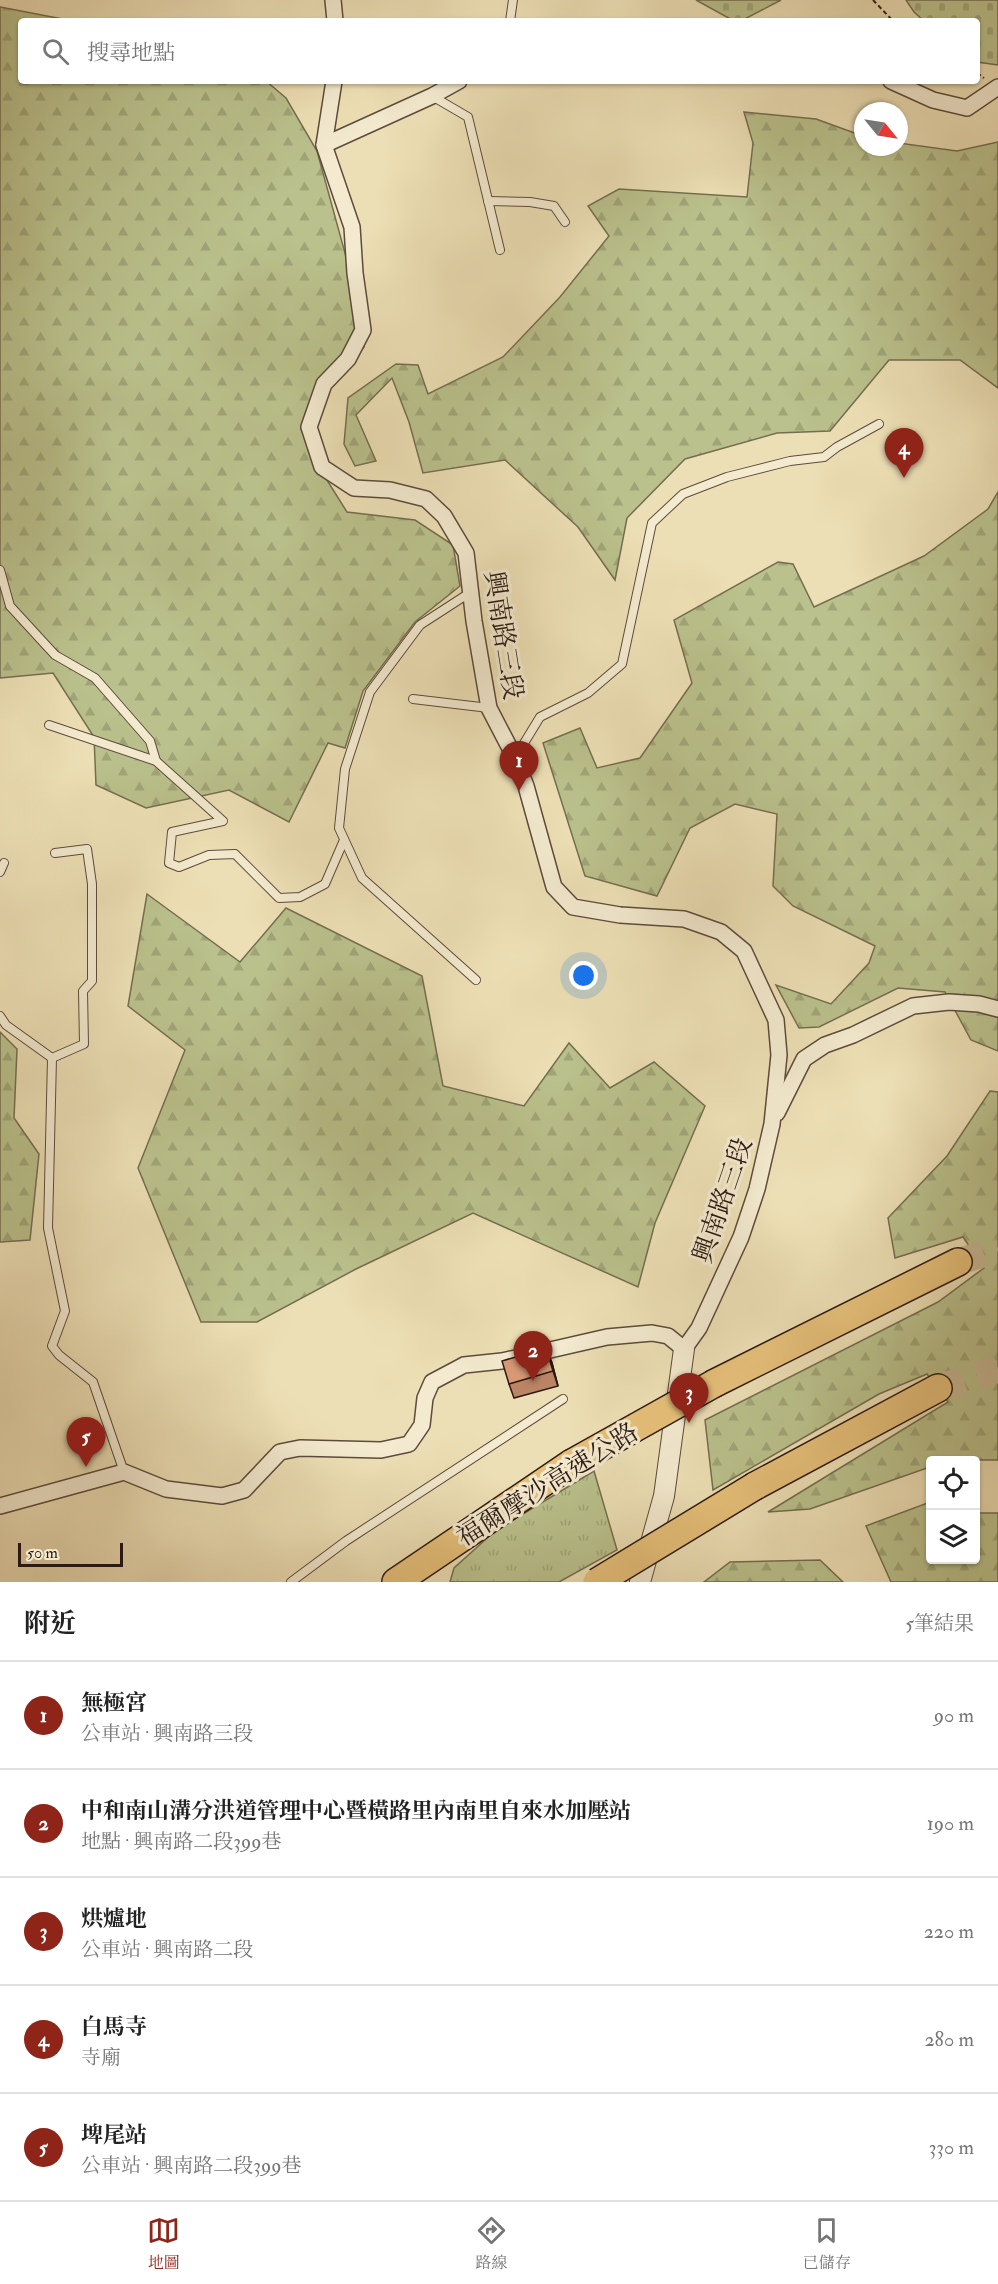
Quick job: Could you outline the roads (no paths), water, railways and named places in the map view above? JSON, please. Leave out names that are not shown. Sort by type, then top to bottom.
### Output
[{"type":"highway","name":"福爾摩沙高速公路","points":[[401,1580],[573,1463],[715,1383],[958,1262]]},
{"type":"highway","points":[[597,1582],[755,1486],[938,1388]]},
{"type":"street","points":[[333,0],[335,18]]},
{"type":"street","points":[[324,145],[334,84]]},
{"type":"street","points":[[324,145],[454,84]]},
{"type":"street","points":[[898,84],[933,100],[967,108],[998,87]]},
{"type":"street","name":"興南路三段","points":[[324,145],[334,168],[352,226],[363,330],[348,359],[324,384],[309,427],[322,467],[354,488],[390,490],[426,499],[444,516],[466,553],[489,708],[515,758],[526,786],[554,887],[573,907],[620,915],[684,919],[721,932],[744,951],[776,1020],[779,1055],[772,1124],[758,1189],[741,1238],[699,1328],[684,1349]]},
{"type":"street","points":[[772,1124],[804,1059],[825,1045],[853,1035],[914,1006],[949,1002],[979,1004],[998,1009]]},
{"type":"street","points":[[0,1506],[124,1472],[166,1489],[222,1496],[244,1490],[280,1452],[300,1448],[381,1450],[409,1444],[422,1425],[425,1398],[432,1382],[464,1365],[502,1361],[607,1337],[652,1333],[668,1336],[684,1349],[664,1496],[640,1582]]},
{"type":"lane","points":[[510,18],[513,0]]},
{"type":"lane","points":[[432,96],[468,117],[500,250]]},
{"type":"lane","points":[[488,201],[530,202],[554,206],[565,222]]},
{"type":"lane","points":[[515,758],[540,717],[588,693],[622,664],[652,523],[682,494],[727,477],[790,460],[824,457],[837,447],[879,424]]},
{"type":"lane","points":[[0,570],[10,606],[55,655],[94,678],[150,741],[156,761]]},
{"type":"lane","points":[[471,592],[420,625],[370,692],[345,769],[339,828],[362,878],[476,980]]},
{"type":"lane","points":[[413,699],[489,708]]},
{"type":"lane","points":[[49,725],[156,761],[223,821],[172,832],[169,863],[180,867],[209,855],[235,854],[279,898],[300,897],[325,884],[344,840]]},
{"type":"lane","points":[[52,1058],[84,1044],[83,991],[92,981],[92,884],[87,849],[55,853]]},
{"type":"lane","points":[[0,872],[4,863]]},
{"type":"lane","points":[[0,1016],[6,1025],[52,1058]]},
{"type":"lane","points":[[52,1058],[48,1228],[65,1311],[52,1346],[59,1355],[93,1382],[124,1472]]},
{"type":"lane","points":[[291,1582],[346,1541],[563,1399]]},
{"type":"tunnel","points":[[958,1262],[998,1249]]},
{"type":"tunnel","points":[[938,1388],[998,1369]]},
{"type":"place","name":"白馬寺","points":[[904,478]]},
{"type":"place","name":"無極宮","points":[[519,791]]},
{"type":"place","name":"中和南山溝分洪道管理中心暨橫路里內南里自來水加壓站","points":[[533,1381]]},
{"type":"place","name":"烘爐地","points":[[689,1423]]},
{"type":"place","name":"埤尾站","points":[[86,1467]]}]
